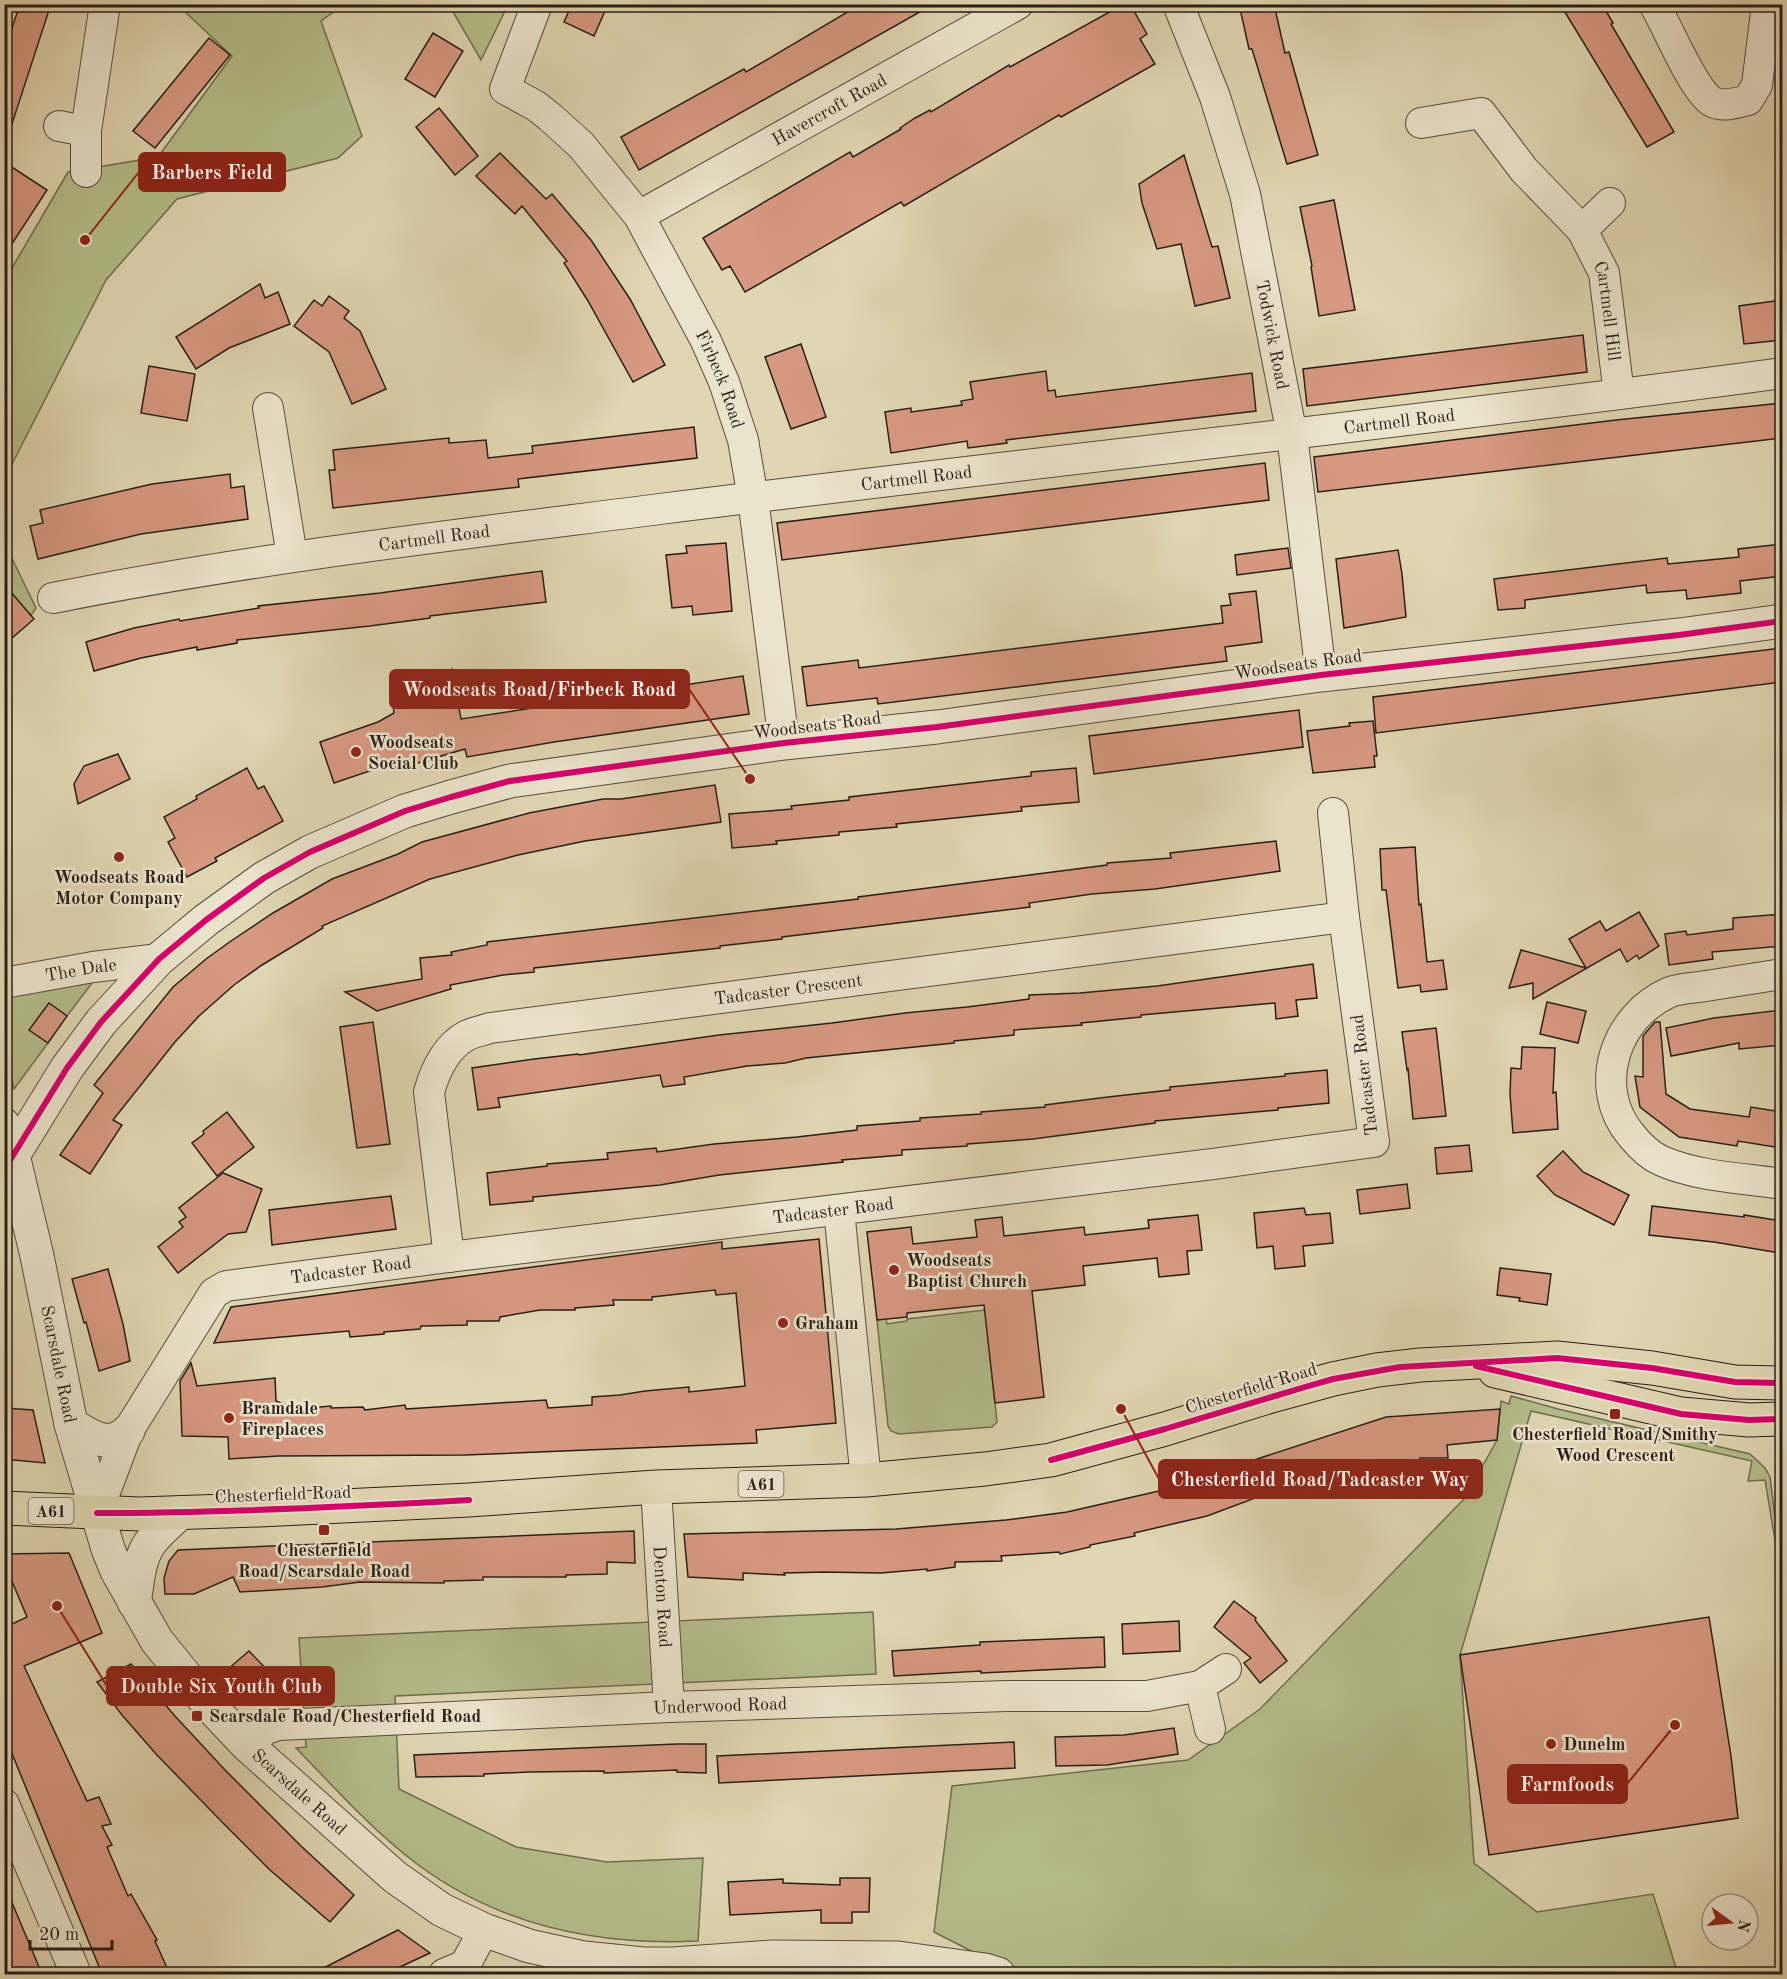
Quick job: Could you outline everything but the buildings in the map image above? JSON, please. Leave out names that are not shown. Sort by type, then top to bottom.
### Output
[{"type":"highway","name":"Chesterfield Road","points":[[4,1508],[97,1513],[180,1513],[323,1508],[656,1487],[866,1480],[985,1469],[1051,1460],[1333,1379],[1400,1367],[1557,1358],[1652,1368],[1735,1382],[1782,1383]]},
{"type":"highway","name":"Chesterfield Road","points":[[1462,1363],[1681,1414],[1749,1420],[1782,1419]]},
{"type":"street","points":[[86,172],[72,129],[105,4]]},
{"type":"street","name":"Firbeck Road","points":[[537,4],[505,89],[536,106],[566,131],[639,216],[706,341],[724,382],[742,440],[753,498],[784,743]]},
{"type":"street","name":"Havercroft Road","points":[[639,216],[1018,4]]},
{"type":"street","name":"Todwick Road","points":[[1178,4],[1215,97],[1245,194],[1292,435],[1321,675]]},
{"type":"street","points":[[1654,4],[1694,81],[1712,101],[1731,105],[1748,100],[1757,85],[1767,4]]},
{"type":"street","name":"Cartmell Hill","points":[[1421,123],[1481,113],[1524,170],[1582,230],[1604,273],[1619,394]]},
{"type":"street","points":[[1582,230],[1610,203]]},
{"type":"street","name":"Cartmell Road","points":[[53,598],[132,582],[292,556],[753,498],[1292,435],[1782,373]]},
{"type":"street","points":[[268,408],[292,556]]},
{"type":"street","name":"Woodseats Road","points":[[9,1163],[84,1043],[120,1000],[159,960],[206,920],[264,878],[310,852],[405,811],[510,781],[784,743],[937,727],[1321,675],[1679,635],[1782,621]]},
{"type":"street","name":"Tadcaster Road","points":[[97,1513],[128,1431],[214,1293],[226,1286],[1214,1164],[1374,1142],[1344,917],[1333,813]]},
{"type":"street","name":"Tadcaster Crescent","points":[[449,1257],[429,1092],[434,1073],[447,1052],[465,1036],[490,1028],[1344,917]]},
{"type":"street","name":"The Dale","points":[[4,983],[93,967],[159,960]]},
{"type":"street","points":[[1782,974],[1672,991],[1648,1004],[1629,1024],[1616,1050],[1610,1073],[1612,1099],[1623,1125],[1640,1146],[1660,1161],[1697,1172],[1782,1184]]},
{"type":"street","name":"Scarsdale Road","points":[[4,1123],[9,1163],[37,1256],[71,1424],[108,1550],[117,1571],[157,1641],[209,1706],[247,1745],[395,1877],[442,1910],[484,1930],[510,1940],[584,1958],[634,1964],[706,1963],[772,1957],[898,1958],[985,1970],[998,1974]]},
{"type":"street","points":[[839,1210],[866,1480]]},
{"type":"street","points":[[71,1424],[90,1436],[102,1440],[115,1439],[128,1431]]},
{"type":"street","name":"Denton Road","points":[[656,1487],[669,1707]]},
{"type":"street","points":[[134,1602],[144,1553],[151,1542],[180,1513]]},
{"type":"street","name":"Underwood Road","points":[[247,1745],[266,1730],[278,1725],[669,1707],[1007,1696],[1147,1696],[1200,1686],[1226,1669]]},
{"type":"street","points":[[1200,1686],[1210,1729]]},
{"type":"street","points":[[4,1804],[76,1974]]},
{"type":"street","points":[[444,1974],[465,1965],[484,1930]]},
{"type":"green space","points":[[187,4],[343,5],[321,21],[362,136],[338,158],[177,199],[106,280],[5,478],[5,280],[68,172],[158,157],[232,56],[182,9]]},
{"type":"green space","points":[[449,5],[508,5],[481,60]]},
{"type":"green space","points":[[4,542],[36,608],[29,618],[5,585]]},
{"type":"green space","points":[[88,978],[92,983],[67,1016],[49,1003],[30,1030],[48,1043],[14,1089],[5,1047],[4,999],[7,996]]},
{"type":"green space","points":[[985,1310],[997,1422],[992,1427],[899,1434],[891,1431],[888,1426],[877,1320],[886,1319],[887,1324],[907,1321],[907,1319]]},
{"type":"green space","points":[[1511,1396],[1750,1454],[1765,1468],[1770,1477],[1778,1542],[1775,1540],[1765,1480],[1748,1481],[1752,1461],[1531,1411],[1460,1655],[1474,1863],[1537,1912],[1653,1894],[1678,1974],[1016,1974],[934,1932],[952,1786],[1188,1760],[1260,1709],[1464,1499],[1497,1440],[1501,1401],[1509,1404]]},
{"type":"green space","points":[[873,1612],[876,1674],[395,1696],[399,1789],[516,1847],[607,1862],[703,1858],[698,1941],[658,1942],[580,1934],[505,1913],[470,1897],[436,1877],[403,1853],[375,1829],[296,1748],[306,1747],[299,1638]]},
{"type":"cycle path","points":[[4,1170],[67,1068],[101,1022],[159,959],[206,920],[264,878],[310,852],[405,811],[510,781],[784,743],[937,727],[1321,675],[1679,635],[1782,621]]},
{"type":"cycle path","points":[[1051,1460],[1333,1379],[1400,1367],[1557,1358],[1652,1368],[1735,1382],[1782,1383]]},
{"type":"cycle path","points":[[1476,1366],[1681,1414],[1749,1420],[1782,1419]]},
{"type":"cycle path","points":[[97,1513],[283,1509],[469,1500]]},
{"type":"place","name":"Barbers Field","points":[[85,240]]},
{"type":"place","name":"Woodseats Social Club","points":[[356,752]]},
{"type":"place","name":"Woodseats Road/Firbeck Road","points":[[750,779]]},
{"type":"place","name":"Woodseats Road Motor Company","points":[[119,857]]},
{"type":"place","name":"Woodseats Baptist Church","points":[[894,1270]]},
{"type":"place","name":"Graham","points":[[783,1323]]},
{"type":"place","name":"Chesterfield Road/Tadcaster Way","points":[[1121,1409]]},
{"type":"place","name":"Chesterfield Road/Smithy Wood Crescent","points":[[1615,1414]]},
{"type":"place","name":"Bramdale Fireplaces","points":[[229,1418]]},
{"type":"place","name":"Chesterfield Road/Scarsdale Road","points":[[324,1530]]},
{"type":"place","name":"Double Six Youth Club","points":[[57,1606]]},
{"type":"place","name":"Scarsdale Road/Chesterfield Road","points":[[197,1716]]},
{"type":"place","name":"Farmfoods","points":[[1675,1725]]},
{"type":"place","name":"Dunelm","points":[[1551,1744]]}]
